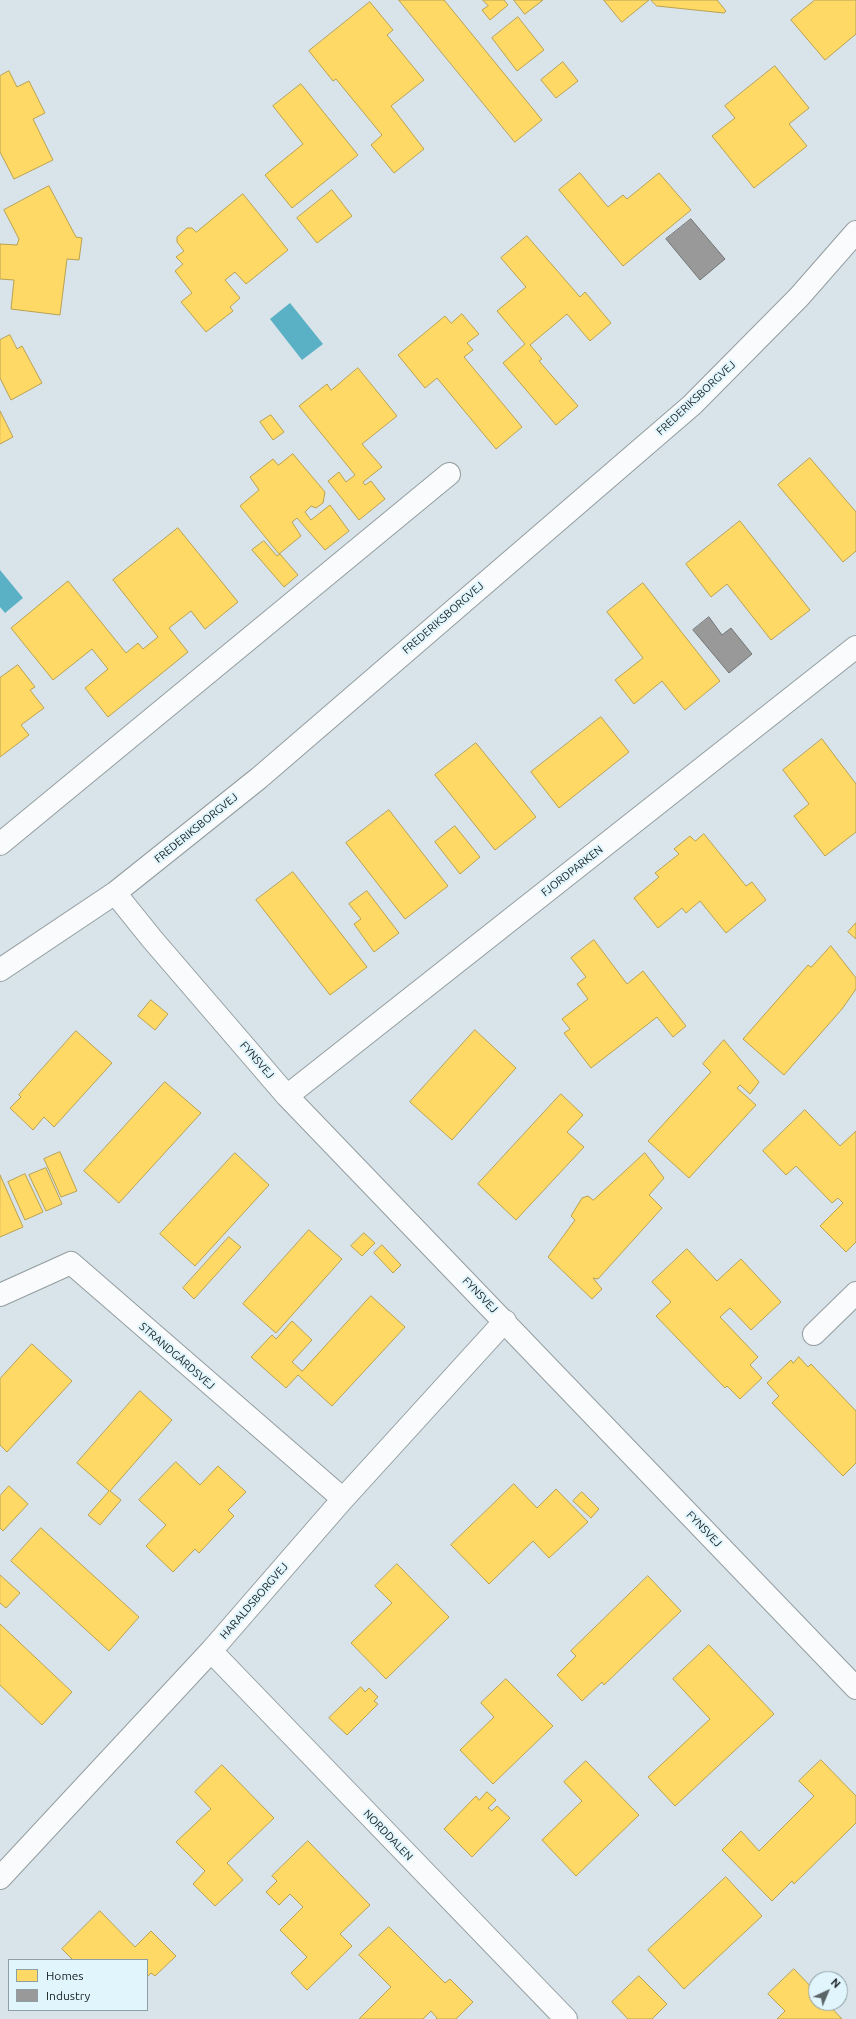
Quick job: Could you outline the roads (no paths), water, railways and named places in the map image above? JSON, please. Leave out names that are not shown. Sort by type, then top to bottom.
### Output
[{"type":"street","name":"FREDERIKSBORGVEJ","points":[[0,970],[115,892],[258,778],[692,405],[799,297],[856,232]]},
{"type":"street","points":[[0,844],[449,474]]},
{"type":"street","name":"FJORDPARKEN","points":[[288,1096],[856,647]]},
{"type":"street","name":"FYNSVEJ","points":[[115,892],[152,939],[288,1096],[856,1688]]},
{"type":"street","name":"STRANDGÅRDSVEJ","points":[[0,1295],[71,1263],[343,1499]]},
{"type":"street","points":[[814,1334],[856,1293]]},
{"type":"street","name":"HARALDSBORGVEJ","points":[[0,1878],[210,1652],[343,1499],[505,1321]]},
{"type":"street","name":"NORDDALEN","points":[[210,1652],[566,2019]]},
{"type":"water","points":[[290,303],[323,344],[302,360],[270,319]]},
{"type":"water","points":[[0,570],[23,598],[5,613],[0,607]]}]
